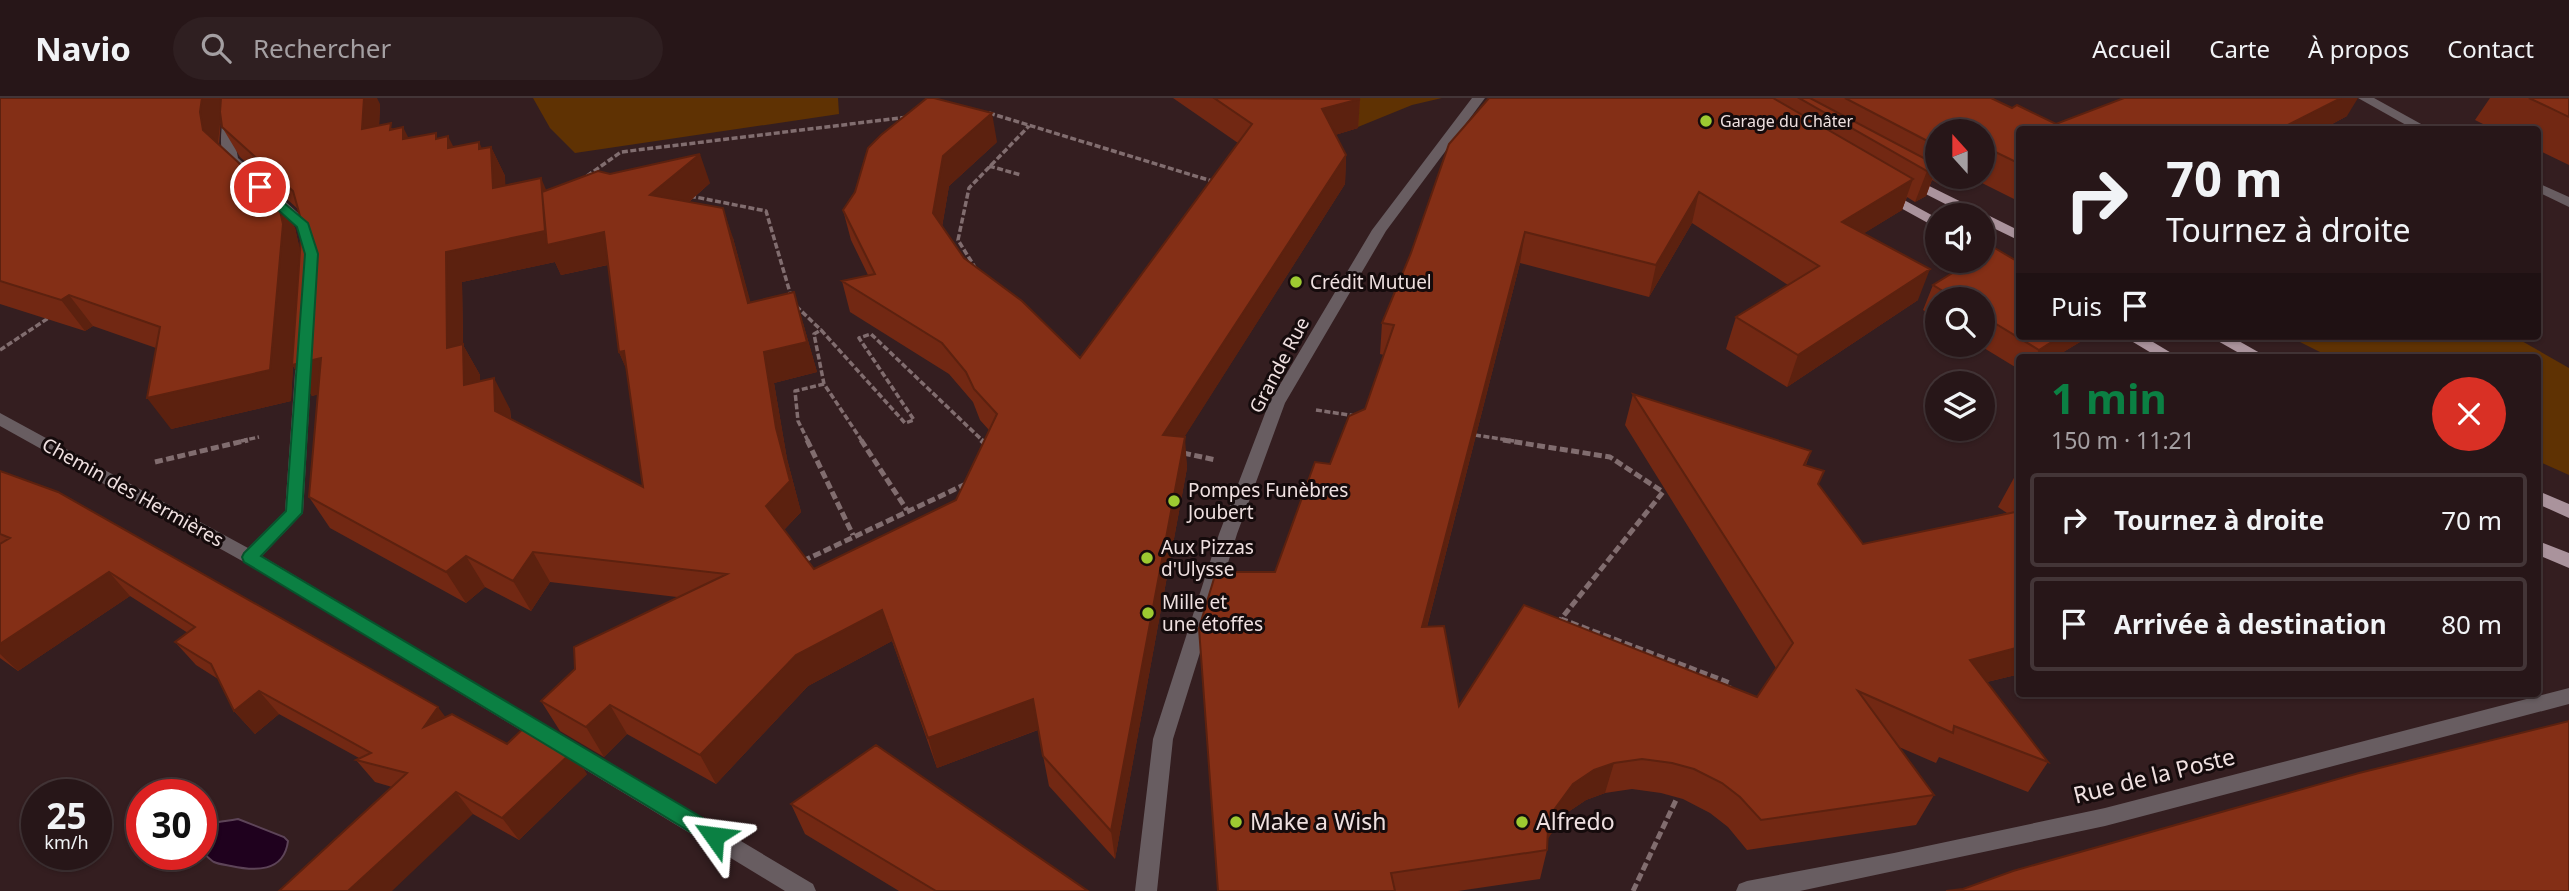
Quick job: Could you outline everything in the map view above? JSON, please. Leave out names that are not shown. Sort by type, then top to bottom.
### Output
[{"type":"main road","points":[[1898,174],[1954,203]]},
{"type":"main road","points":[[1866,183],[1925,217]]},
{"type":"main road","points":[[1995,224],[2016,235]]},
{"type":"main road","points":[[1995,257],[2016,270]]},
{"type":"main road","points":[[2138,340],[2164,354]]},
{"type":"main road","points":[[2225,340],[2253,354]]},
{"type":"main road","points":[[2541,498],[2569,512]]},
{"type":"main road","points":[[2541,549],[2569,561]]},
{"type":"street","points":[[232,98],[228,142],[231,159],[304,226],[311,254],[310,264]]},
{"type":"street","name":"Grande Rue","points":[[1146,891],[1164,739],[1228,534],[1277,403],[1379,230],[1479,98]]},
{"type":"street","points":[[2364,98],[2418,126]]},
{"type":"street","points":[[2541,189],[2569,203]]},
{"type":"street","points":[[250,557],[294,513],[306,339]]},
{"type":"street","name":"Chemin des Hermières","points":[[0,419],[250,557],[805,891]]},
{"type":"street","name":"Rue de la Poste","points":[[1747,891],[1894,863],[2105,817],[2569,696]]},
{"type":"path","points":[[979,111],[1220,184],[1215,191]]},
{"type":"path","points":[[577,183],[621,152],[913,116]]},
{"type":"path","points":[[978,271],[958,240],[969,188],[1030,126]]},
{"type":"path","points":[[989,166],[1021,175]]},
{"type":"path","points":[[685,195],[766,211],[793,303],[821,330],[905,424],[914,420],[859,338],[871,334],[990,449]]},
{"type":"path","points":[[0,350],[56,313]]},
{"type":"path","points":[[821,330],[814,334],[824,384],[907,510]]},
{"type":"path","points":[[824,384],[795,391],[798,421],[853,535]]},
{"type":"path","points":[[1277,403],[1357,416]]},
{"type":"path","points":[[159,459],[300,427]]},
{"type":"path","points":[[1475,435],[1610,457],[1663,492],[1561,619],[1730,683],[1725,694]]},
{"type":"path","points":[[1181,453],[1216,460]]},
{"type":"path","points":[[791,567],[853,535],[970,482]]},
{"type":"path","points":[[1633,891],[1677,798]]},
{"type":"shaded area","points":[[533,98],[838,98],[839,114],[575,153],[550,128]]},
{"type":"shaded area","points":[[1317,98],[1442,98],[1412,105],[1353,129]]},
{"type":"shaded area","points":[[2296,340],[2520,340],[2569,368],[2569,475],[2541,462],[2541,354],[2324,354]]},
{"type":"shaded area","points":[[238,819],[284,837],[288,841],[285,851],[281,859],[274,864],[258,869],[217,863],[217,823]]},
{"type":"building","points":[[0,98],[202,98],[200,112],[203,130],[277,198],[283,224],[270,370],[147,398],[160,327],[69,295],[61,300],[0,281]]},
{"type":"building","points":[[221,98],[364,98],[362,129],[391,123],[390,130],[403,127],[403,139],[436,133],[436,139],[448,136],[448,148],[479,142],[479,149],[491,147],[493,188],[541,178],[542,192],[598,171],[610,174],[700,154],[650,195],[723,208],[748,303],[794,292],[807,342],[764,352],[776,428],[790,481],[766,506],[814,569],[956,500],[997,414],[974,389],[966,372],[942,343],[842,281],[875,274],[843,210],[855,192],[868,148],[881,135],[927,98],[992,113],[943,156],[933,213],[964,258],[1022,301],[1080,358],[1252,124],[1214,98],[1360,99],[1322,109],[1346,155],[1163,435],[1185,437],[1111,831],[1043,756],[1033,699],[928,738],[882,610],[796,655],[700,755],[610,705],[586,727],[541,701],[575,669],[574,647],[727,574],[533,552],[513,581],[466,556],[446,572],[309,497],[321,358],[292,365],[302,223],[293,191],[222,127]],"holes":[[[542,195],[547,245],[604,232],[619,352],[624,351],[643,487],[495,411],[494,378],[464,385],[463,344],[447,348],[446,252],[545,231]]]},
{"type":"building","points":[[1489,98],[1773,98],[1913,179],[1842,222],[1925,266],[1925,272],[1798,355],[1736,317],[1819,266],[1699,192],[1656,265],[1525,232],[1422,627],[1444,626],[1459,706],[1524,605],[1757,697],[1793,643],[1633,394],[1811,451],[1804,465],[1824,471],[1818,484],[1863,544],[2016,512],[2016,648],[1970,660],[2048,762],[1954,726],[1953,733],[1858,691],[1934,795],[1761,820],[1740,797],[1722,783],[1694,769],[1642,759],[1614,763],[1594,770],[1573,784],[1554,810],[1548,829],[1547,850],[1391,873],[1395,891],[1218,891],[1199,628],[1216,572],[1275,572],[1315,462],[1330,464],[1349,416],[1365,409],[1394,325],[1382,323],[1411,253],[1449,144]]},
{"type":"building","points":[[1799,98],[1810,98],[1925,159],[1925,170]]},
{"type":"building","points":[[1845,98],[1991,98],[2012,108],[2017,105],[2056,124],[2124,98],[2341,98],[2286,126],[2016,126],[2016,162],[1995,152],[1995,119],[1925,119],[1925,140]]},
{"type":"building","points":[[2529,98],[2569,98],[2569,117]]},
{"type":"building","points":[[1995,248],[2016,261],[2016,336],[1995,323],[1995,287],[1933,285],[1952,273],[1995,273]]},
{"type":"building","points":[[2023,340],[2055,340],[2039,350]]},
{"type":"building","points":[[0,471],[58,492],[438,707],[424,727],[452,714],[507,744],[528,724],[573,751],[502,818],[456,792],[348,891],[279,891],[407,773],[356,760],[371,753],[259,691],[234,711],[211,664],[175,642],[195,627],[109,572],[0,644],[0,544],[10,538],[0,534]]},
{"type":"building","points":[[2569,721],[2569,891],[1946,891],[1963,889],[2013,871],[2359,773]]},
{"type":"building","points":[[876,745],[1088,891],[936,891],[791,804]]},
{"type":"place","name":"Garage du Châter","points":[[1706,121]]},
{"type":"place","name":"Crédit Mutuel","points":[[1296,282]]},
{"type":"place","name":"Pompes Funèbres Joubert","points":[[1174,501]]},
{"type":"place","name":"Aux Pizzas d'Ulysse","points":[[1147,558]]},
{"type":"place","name":"Mille et une étoffes","points":[[1148,613]]},
{"type":"place","name":"Make a Wish","points":[[1236,822]]},
{"type":"place","name":"Alfredo","points":[[1522,822]]},
{"type":"route","points":[[260,187],[304,226],[311,254],[294,513],[250,557],[714,836]]}]
